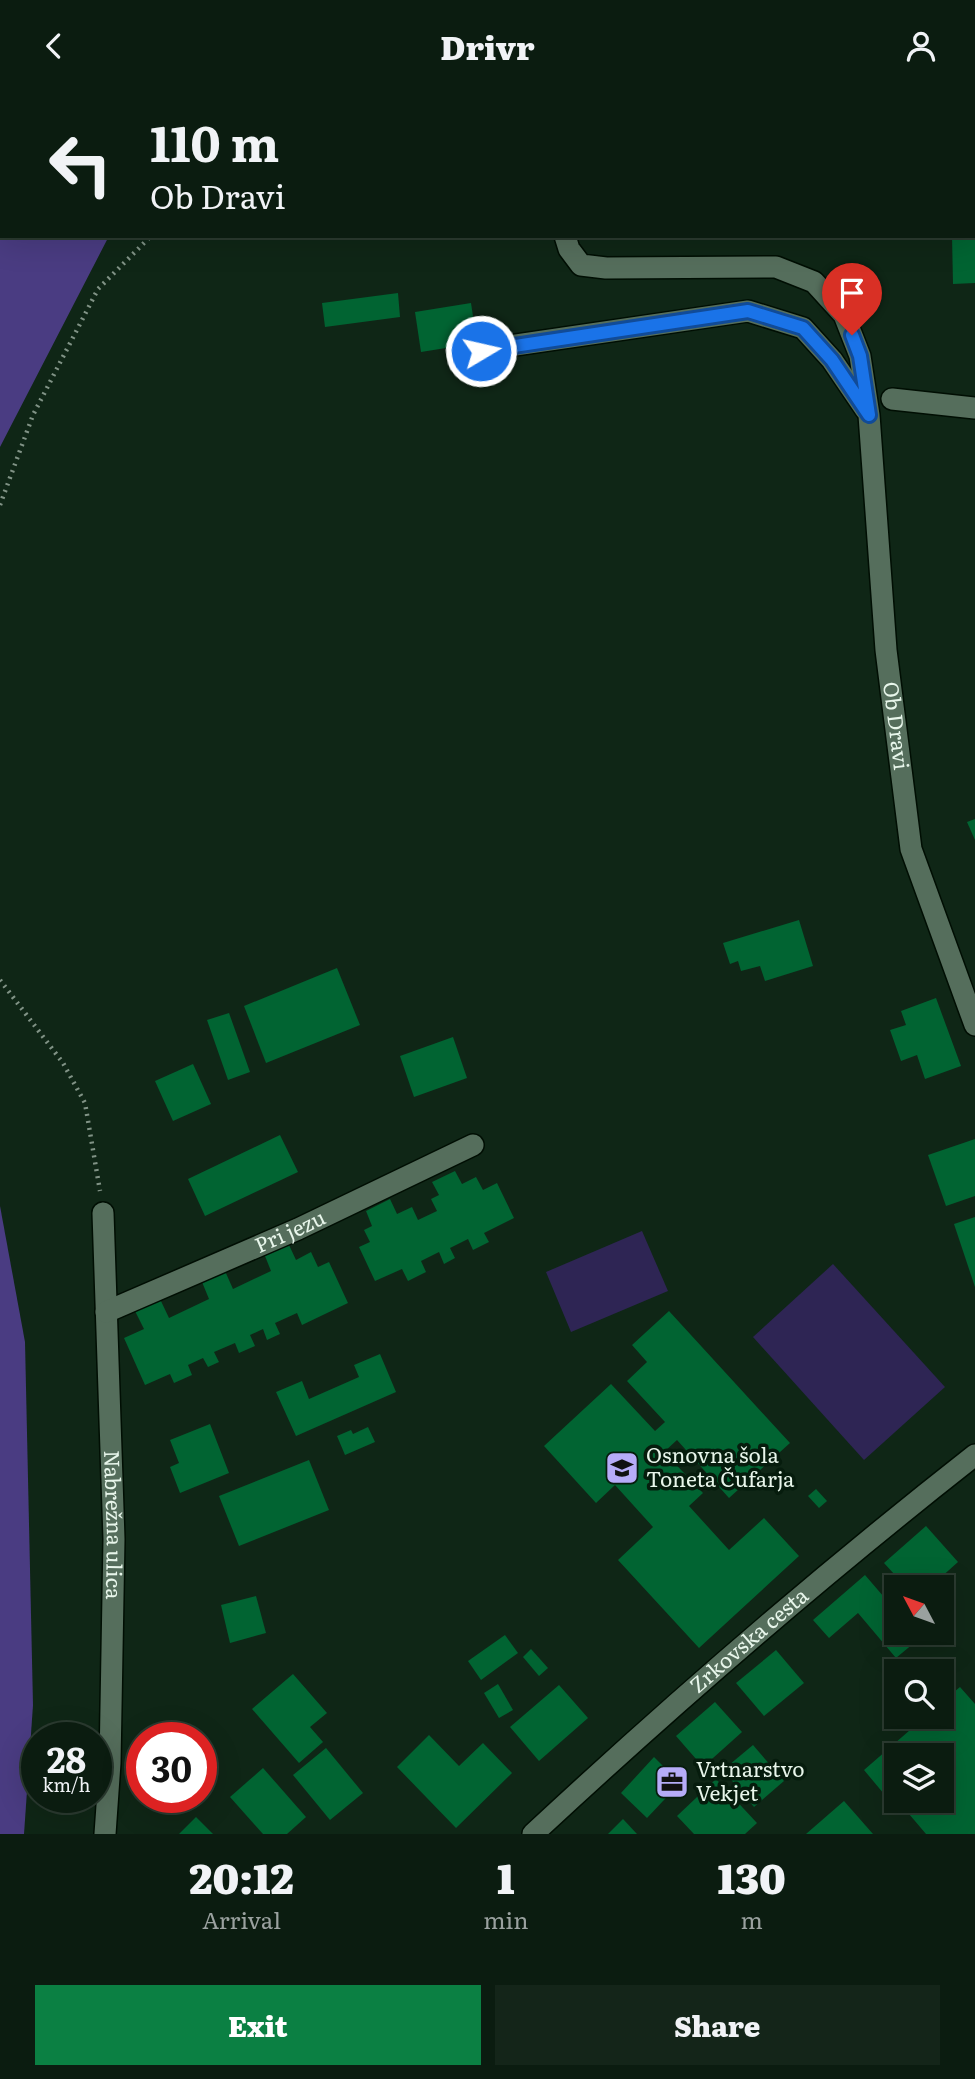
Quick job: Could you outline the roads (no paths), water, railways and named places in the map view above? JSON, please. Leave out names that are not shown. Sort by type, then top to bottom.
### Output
[{"type":"street","name":"Ob Dravi","points":[[566,238],[569,249],[581,265],[606,268],[776,267],[814,282],[844,315],[860,356],[869,415],[886,650],[911,849],[975,1025]]},
{"type":"street","name":"Ob Dravi","points":[[481,351],[748,311],[803,328],[832,360],[869,415]]},
{"type":"street","points":[[892,398],[975,408]]},
{"type":"street","name":"Pri jezu","points":[[106,1312],[298,1229],[472,1145]]},
{"type":"street","name":"Nabrežna ulica","points":[[103,1213],[114,1539],[110,1763],[105,1834]]},
{"type":"street","name":"Zrkovska cesta","points":[[533,1834],[652,1724],[877,1532],[975,1454]]},
{"type":"place","name":"Osnovna šola Toneta Čufarja","points":[[622,1468]]},
{"type":"place","name":"Vrtnarstvo Vekjet","points":[[672,1782]]}]
